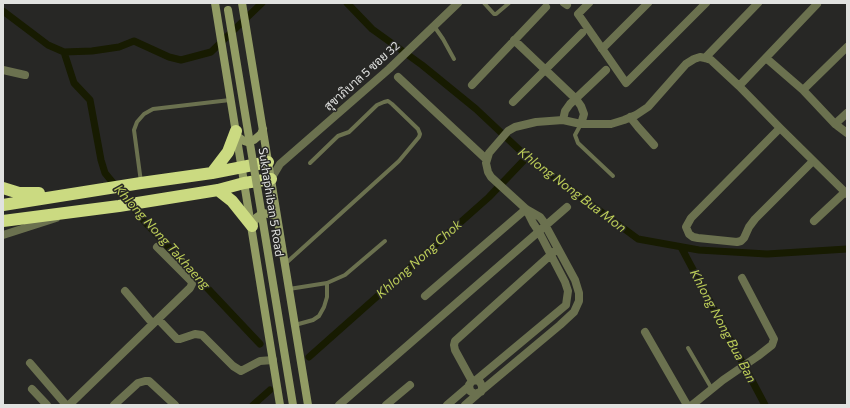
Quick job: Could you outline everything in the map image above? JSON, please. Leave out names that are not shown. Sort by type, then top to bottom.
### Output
[{"type":"highway","points":[[212,173],[228,152],[237,133]]},
{"type":"highway","points":[[3,205],[274,163]]},
{"type":"highway","points":[[176,178],[178,196]]},
{"type":"highway","points":[[3,221],[144,202],[218,190],[244,183],[271,179]]},
{"type":"highway","points":[[3,188],[19,193],[70,194]]},
{"type":"highway","points":[[218,190],[232,201],[252,226]]},
{"type":"highway","points":[[3,225],[29,217]]},
{"type":"main road","name":"Sukhaphiban 5 Road","points":[[215,3],[280,405]]},
{"type":"main road","name":"Sukhaphiban 5 Road","points":[[227,6],[293,405]]},
{"type":"main road","name":"Sukhaphiban 5 Road","points":[[243,6],[263,129],[274,163],[271,179],[308,405]]},
{"type":"main road","points":[[237,133],[244,141],[247,142],[256,138],[263,129]]},
{"type":"main road","points":[[252,226],[257,217],[264,213],[274,215],[277,218]]},
{"type":"street","name":"สุขาภิบาล 5 ซอย 32","points":[[274,163],[401,57],[458,3]]},
{"type":"street","points":[[589,3],[578,14],[626,83],[706,3]]},
{"type":"street","points":[[602,49],[648,3]]},
{"type":"street","points":[[705,58],[758,3]]},
{"type":"street","points":[[739,86],[817,4]]},
{"type":"street","points":[[472,86],[546,7]]},
{"type":"street","points":[[513,102],[582,33]]},
{"type":"street","points":[[514,40],[576,98],[584,114],[581,124]]},
{"type":"street","points":[[803,90],[847,47]]},
{"type":"street","points":[[465,405],[560,325],[574,312],[578,301],[575,280],[540,217],[526,209],[488,172],[486,159],[494,146],[508,131],[536,122],[563,120],[581,124],[611,124],[630,117],[648,107],[686,64],[700,57],[705,58],[711,60],[739,86],[846,193],[814,221]]},
{"type":"street","points":[[766,58],[803,90],[836,124],[847,133]]},
{"type":"street","points":[[3,70],[25,75]]},
{"type":"street","points":[[563,120],[565,111],[576,98],[606,70]]},
{"type":"street","points":[[398,77],[486,159]]},
{"type":"street","points":[[836,124],[847,113]]},
{"type":"street","points":[[630,117],[654,145]]},
{"type":"street","points":[[780,128],[691,218],[686,227],[688,234],[698,238],[737,242],[741,241],[755,219],[813,161]]},
{"type":"street","points":[[338,405],[567,207]]},
{"type":"street","points":[[446,405],[566,305],[568,291],[565,282],[539,232],[532,223],[526,209]]},
{"type":"street","points":[[424,296],[526,209]]},
{"type":"street","points":[[3,235],[78,212]]},
{"type":"street","points":[[532,223],[540,217]]},
{"type":"street","points":[[30,363],[68,405],[156,322],[188,290],[192,284],[191,281],[157,247]]},
{"type":"street","points":[[480,392],[476,394],[471,393],[472,383],[455,350],[454,345],[456,341],[551,254],[559,249]]},
{"type":"street","points":[[692,405],[772,345],[774,338],[742,278]]},
{"type":"street","points":[[125,291],[156,322],[177,339],[195,334],[202,335],[233,366],[241,371],[248,369],[260,361],[273,360]]},
{"type":"street","points":[[552,317],[560,325]]},
{"type":"street","points":[[644,332],[687,405]]},
{"type":"street","points":[[114,405],[138,383],[150,381],[175,405]]},
{"type":"street","points":[[472,383],[482,384],[480,392]]},
{"type":"street","points":[[386,405],[410,385]]},
{"type":"street","points":[[32,389],[47,405]]},
{"type":"lane","points":[[484,3],[494,14],[496,14],[509,3]]},
{"type":"lane","points":[[434,26],[454,59]]},
{"type":"lane","points":[[140,183],[134,130],[137,122],[144,114],[152,109],[230,100]]},
{"type":"lane","points":[[285,264],[399,161],[420,134],[418,129],[392,104],[388,101],[384,102],[377,105],[349,132],[338,136],[310,163]]},
{"type":"lane","points":[[581,124],[576,135],[578,143],[612,176]]},
{"type":"lane","points":[[289,289],[327,283],[345,274],[385,241]]},
{"type":"lane","points":[[295,326],[313,320],[319,316],[327,297],[327,283]]},
{"type":"lane","points":[[688,348],[712,389]]},
{"type":"waterway","name":"Khlong Nong Bua Mon","points":[[3,11],[48,45],[64,52],[92,51],[119,47],[134,41],[169,57],[181,60],[211,52],[262,3]]},
{"type":"waterway","name":"Khlong Nong Bua Mon","points":[[347,3],[372,29],[422,65],[476,109],[527,157],[638,239],[699,250],[767,254],[847,249]]},
{"type":"waterway","name":"Khlong Nong Takhaeng","points":[[64,52],[74,83],[90,100],[101,160],[105,173],[145,222],[260,344]]},
{"type":"waterway","name":"Khlong Nong Chok","points":[[309,357],[489,197],[527,157]]},
{"type":"waterway","name":"Khlong Nong Bua Ban","points":[[681,247],[765,405]]},
{"type":"waterway","name":"Khlong Nong Chok","points":[[253,405],[270,390]]}]
